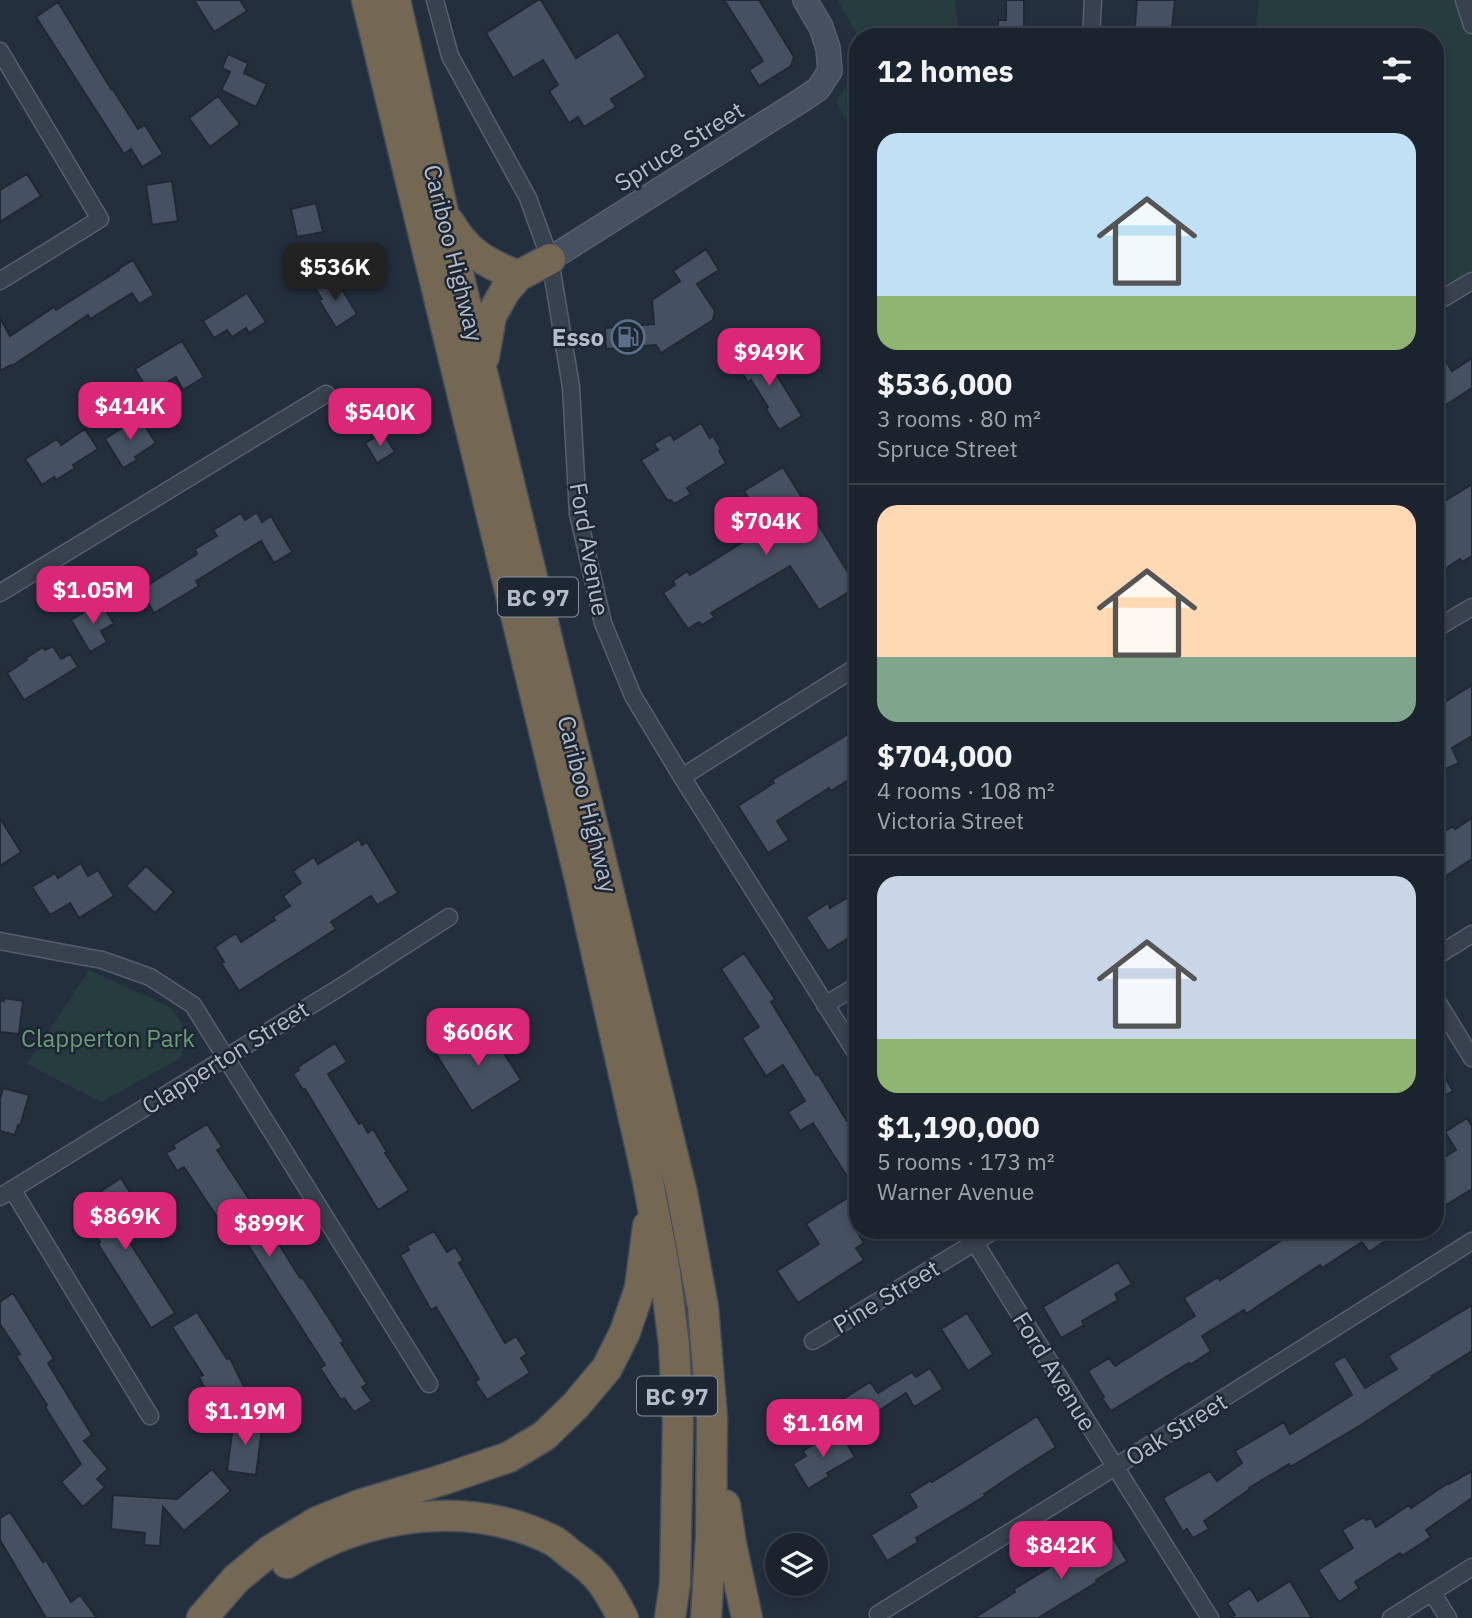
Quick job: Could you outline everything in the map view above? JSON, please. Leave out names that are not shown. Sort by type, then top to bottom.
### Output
[{"type":"highway","name":"Cariboo Highway","points":[[367,0],[579,875],[648,1176],[674,1345],[678,1423],[675,1583],[670,1618]]},
{"type":"highway","name":"Cariboo Highway","points":[[395,0],[443,212],[682,1193],[703,1307],[712,1418],[711,1535],[706,1618]]},
{"type":"highway","points":[[443,212],[458,238],[472,251],[491,265],[518,276]]},
{"type":"highway","points":[[482,369],[491,316],[505,291],[518,276],[550,259]]},
{"type":"highway","points":[[202,1618],[236,1579],[271,1550],[317,1522],[362,1504],[509,1457],[544,1436],[576,1405],[607,1368],[625,1332],[640,1288],[648,1233],[648,1176]]},
{"type":"highway","points":[[712,1418],[731,1544],[747,1618]]},
{"type":"highway","points":[[228,1618],[250,1593],[279,1568],[311,1548],[361,1528],[428,1516],[466,1516],[513,1524],[554,1541],[600,1579],[623,1618]]},
{"type":"street","name":"Ford Avenue","points":[[435,0],[450,56],[528,198],[550,259],[571,387],[578,514],[603,623],[634,696],[849,1042]]},
{"type":"street","name":"Spruce Street","points":[[550,259],[818,89],[830,71],[828,48],[821,27],[805,0]]},
{"type":"street","points":[[1091,28],[1093,0]]},
{"type":"street","points":[[1464,0],[1472,25]]},
{"type":"street","points":[[0,51],[100,219],[0,281]]},
{"type":"street","points":[[1444,298],[1472,281]]},
{"type":"street","points":[[0,593],[326,394]]},
{"type":"street","points":[[1444,624],[1472,607]]},
{"type":"street","points":[[682,777],[849,672]]},
{"type":"street","name":"Clapperton Street","points":[[6,1193],[449,917]]},
{"type":"street","points":[[1444,951],[1472,934]]},
{"type":"street","points":[[0,941],[102,960],[150,977],[193,1005],[429,1384]]},
{"type":"street","points":[[825,1004],[849,990]]},
{"type":"street","points":[[1444,1013],[1472,1058]]},
{"type":"street","points":[[6,1193],[150,1416]]},
{"type":"street","name":"Pine Street","points":[[813,1341],[968,1239]]},
{"type":"street","name":"Ford Avenue","points":[[972,1239],[1210,1618]]},
{"type":"street","name":"Oak Street","points":[[878,1614],[1472,1241]]},
{"type":"street","points":[[1391,1618],[1472,1567]]},
{"type":"street","points":[[1432,1592],[1448,1618]]},
{"type":"green space","points":[[837,0],[955,0],[958,28],[854,28]]},
{"type":"green space","points":[[1259,0],[1472,0],[1472,279],[1444,296],[1444,28],[1257,28]]},
{"type":"green space","points":[[849,81],[849,124],[836,102]]},
{"type":"green space","name":"Clapperton Park","points":[[89,970],[171,1008],[191,1037],[179,1059],[101,1102],[27,1064]]},
{"type":"building","points":[[194,0],[240,0],[247,11],[214,32]]},
{"type":"building","points":[[541,0],[576,58],[618,32],[646,77],[611,99],[616,107],[584,127],[578,117],[569,123],[549,91],[558,85],[543,60],[513,78],[486,33]]},
{"type":"building","points":[[724,0],[759,0],[794,57],[791,66],[759,86],[749,70],[763,61]]},
{"type":"building","points":[[1006,0],[1024,0],[1024,28],[998,28],[998,20],[1006,20]]},
{"type":"building","points":[[1137,0],[1175,0],[1172,28],[1135,28]]},
{"type":"building","points":[[58,2],[138,129],[145,125],[163,154],[142,167],[131,149],[124,154],[36,17]]},
{"type":"building","points":[[228,54],[248,63],[244,73],[267,84],[256,107],[221,90],[230,72],[222,68]]},
{"type":"building","points":[[218,96],[240,124],[210,147],[189,118]]},
{"type":"building","points":[[27,174],[41,196],[0,222],[0,190]]},
{"type":"building","points":[[172,181],[178,221],[152,225],[146,185]]},
{"type":"building","points":[[316,203],[323,232],[297,237],[291,209]]},
{"type":"building","points":[[706,249],[719,270],[697,284],[715,311],[713,320],[661,353],[656,345],[606,349],[605,328],[654,324],[652,300],[680,281],[673,271]]},
{"type":"building","points":[[133,260],[154,295],[139,304],[132,293],[90,319],[88,315],[12,366],[0,371],[0,318],[10,336]]},
{"type":"building","points":[[330,278],[336,288],[340,286],[357,314],[336,328],[315,288]]},
{"type":"building","points":[[247,293],[266,322],[249,333],[246,328],[232,337],[227,330],[214,338],[203,321]]},
{"type":"building","points":[[182,341],[204,377],[183,390],[176,377],[149,393],[135,369]]},
{"type":"building","points":[[759,346],[802,416],[779,430],[751,380],[748,382],[740,370],[742,368],[738,360]]},
{"type":"building","points":[[1472,358],[1472,388],[1444,406],[1444,359],[1452,371]]},
{"type":"building","points":[[139,417],[156,443],[123,468],[105,439]]},
{"type":"building","points":[[701,423],[710,438],[713,436],[726,463],[687,488],[691,494],[674,504],[667,500],[641,460],[658,450],[654,444],[670,434],[674,440]]},
{"type":"building","points":[[85,429],[98,449],[73,465],[75,468],[42,485],[25,459],[57,439],[61,445]]},
{"type":"building","points":[[383,433],[395,452],[377,463],[365,443]]},
{"type":"building","points":[[783,467],[849,574],[849,592],[819,610],[790,566],[711,613],[715,617],[688,629],[663,593],[675,585],[673,581],[687,571],[690,575],[764,529],[744,491]]},
{"type":"building","points":[[1472,484],[1472,556],[1462,562],[1460,559],[1444,570],[1444,501]]},
{"type":"building","points":[[257,512],[262,522],[271,516],[292,552],[274,563],[261,541],[196,581],[199,586],[154,613],[140,590],[197,554],[195,549],[217,536],[213,530],[241,513],[245,520]]},
{"type":"building","points":[[101,602],[114,624],[101,631],[107,642],[90,652],[71,620]]},
{"type":"building","points":[[53,646],[61,659],[70,654],[78,667],[24,700],[7,673],[43,647],[45,650]]},
{"type":"building","points":[[1472,685],[1472,736],[1452,748],[1459,763],[1444,770],[1444,702]]},
{"type":"building","points":[[849,733],[849,780],[831,791],[829,788],[777,821],[789,840],[768,853],[738,806],[774,783],[772,780]]},
{"type":"building","points":[[0,818],[21,852],[0,866]]},
{"type":"building","points":[[1472,818],[1472,859],[1444,877],[1444,832],[1453,826],[1455,829]]},
{"type":"building","points":[[359,839],[362,845],[367,842],[398,893],[377,905],[371,896],[331,922],[336,929],[239,991],[221,963],[224,962],[215,947],[236,933],[241,942],[275,920],[273,917],[290,906],[283,896],[301,883],[293,871],[314,857],[318,864]]},
{"type":"building","points":[[81,863],[88,876],[98,870],[114,896],[79,918],[70,903],[50,915],[32,887],[55,873],[58,878]]},
{"type":"building","points":[[146,866],[174,892],[155,913],[126,886]]},
{"type":"building","points":[[849,896],[849,938],[828,951],[806,917],[828,903],[830,908]]},
{"type":"building","points":[[744,953],[775,999],[771,1002],[849,1124],[849,1179],[813,1123],[800,1131],[788,1112],[805,1101],[783,1065],[766,1076],[742,1038],[759,1027],[721,969]]},
{"type":"building","points":[[4,998],[23,1001],[19,1034],[0,1032],[0,1000],[4,1001]]},
{"type":"building","points":[[487,1027],[521,1080],[472,1111],[436,1054],[475,1030],[477,1033]]},
{"type":"building","points":[[335,1043],[347,1062],[328,1074],[359,1124],[362,1122],[368,1133],[373,1129],[409,1190],[378,1210],[305,1089],[303,1090],[293,1074],[299,1070],[298,1067]]},
{"type":"building","points":[[1444,1075],[1453,1091],[1444,1096]]},
{"type":"building","points":[[3,1088],[29,1095],[15,1135],[0,1131],[0,1099]]},
{"type":"building","points":[[1467,1118],[1472,1126],[1472,1189],[1444,1206],[1444,1157],[1456,1150],[1445,1132]]},
{"type":"building","points":[[207,1124],[222,1147],[217,1150],[300,1278],[302,1277],[314,1295],[367,1384],[362,1387],[372,1401],[354,1412],[344,1398],[341,1400],[320,1368],[325,1365],[228,1214],[219,1220],[184,1167],[177,1171],[166,1153],[175,1148],[173,1145]]},
{"type":"building","points":[[121,1178],[135,1200],[112,1215],[175,1313],[151,1328],[77,1207]]},
{"type":"building","points":[[849,1197],[849,1239],[862,1239],[864,1243],[856,1248],[864,1260],[798,1303],[777,1271],[819,1244],[806,1224]]},
{"type":"building","points":[[434,1231],[447,1252],[455,1247],[463,1260],[459,1263],[505,1343],[516,1336],[527,1354],[521,1358],[530,1373],[487,1400],[475,1382],[479,1379],[436,1307],[431,1310],[400,1255],[409,1250],[407,1246]]},
{"type":"building","points":[[1283,1239],[1388,1239],[1369,1252],[1362,1242],[1322,1268],[1320,1265],[1246,1314],[1244,1310],[1202,1336],[1211,1351],[1111,1411],[1088,1371],[1109,1358],[1115,1366],[1195,1316],[1184,1298],[1218,1277],[1220,1280]]},
{"type":"building","points":[[1118,1262],[1132,1284],[1115,1294],[1118,1300],[1082,1321],[1084,1325],[1061,1338],[1043,1307]]},
{"type":"building","points":[[13,1293],[54,1359],[48,1363],[92,1435],[84,1441],[108,1469],[97,1479],[105,1487],[83,1507],[61,1482],[81,1464],[45,1407],[47,1405],[16,1356],[20,1354],[0,1324],[0,1302]]},
{"type":"building","points":[[1472,1305],[1472,1351],[1361,1425],[1249,1488],[1204,1521],[1209,1529],[1193,1538],[1187,1529],[1183,1532],[1163,1498],[1210,1471],[1217,1481],[1242,1463],[1235,1451],[1284,1422],[1290,1434],[1352,1395],[1333,1363],[1345,1356],[1365,1388],[1397,1369],[1388,1356]]},
{"type":"building","points":[[197,1312],[227,1359],[230,1358],[247,1393],[219,1406],[213,1393],[208,1395],[199,1377],[203,1375],[172,1327]]},
{"type":"building","points":[[967,1313],[993,1354],[968,1371],[941,1329]]},
{"type":"building","points":[[930,1368],[943,1389],[914,1407],[906,1393],[853,1428],[837,1403],[870,1382],[878,1393],[912,1372],[916,1377]]},
{"type":"building","points":[[1037,1416],[1056,1447],[984,1494],[985,1496],[916,1538],[918,1542],[887,1561],[871,1535],[917,1507],[909,1494]]},
{"type":"building","points":[[234,1418],[263,1422],[256,1475],[227,1471]]},
{"type":"building","points":[[838,1429],[855,1457],[827,1473],[829,1476],[808,1489],[793,1464],[806,1456],[803,1451]]},
{"type":"building","points":[[212,1469],[231,1491],[184,1531],[163,1507],[160,1546],[144,1545],[145,1533],[111,1529],[113,1495],[177,1499]]},
{"type":"building","points":[[1472,1471],[1472,1498],[1426,1530],[1431,1537],[1355,1582],[1359,1588],[1339,1602],[1318,1570],[1353,1548],[1342,1530],[1364,1517],[1366,1520],[1371,1518],[1376,1527],[1409,1505],[1411,1508],[1448,1483]]},
{"type":"building","points":[[10,1512],[43,1562],[46,1560],[71,1602],[80,1595],[97,1618],[46,1618],[0,1540],[0,1518]]},
{"type":"building","points":[[1108,1529],[1127,1561],[1096,1580],[1097,1582],[1038,1618],[974,1618],[1015,1592],[1014,1589]]},
{"type":"building","points":[[1290,1581],[1312,1618],[1230,1618],[1235,1615],[1227,1603],[1250,1588],[1258,1601]]},
{"type":"place","name":"Esso","points":[[628,337]]}]
